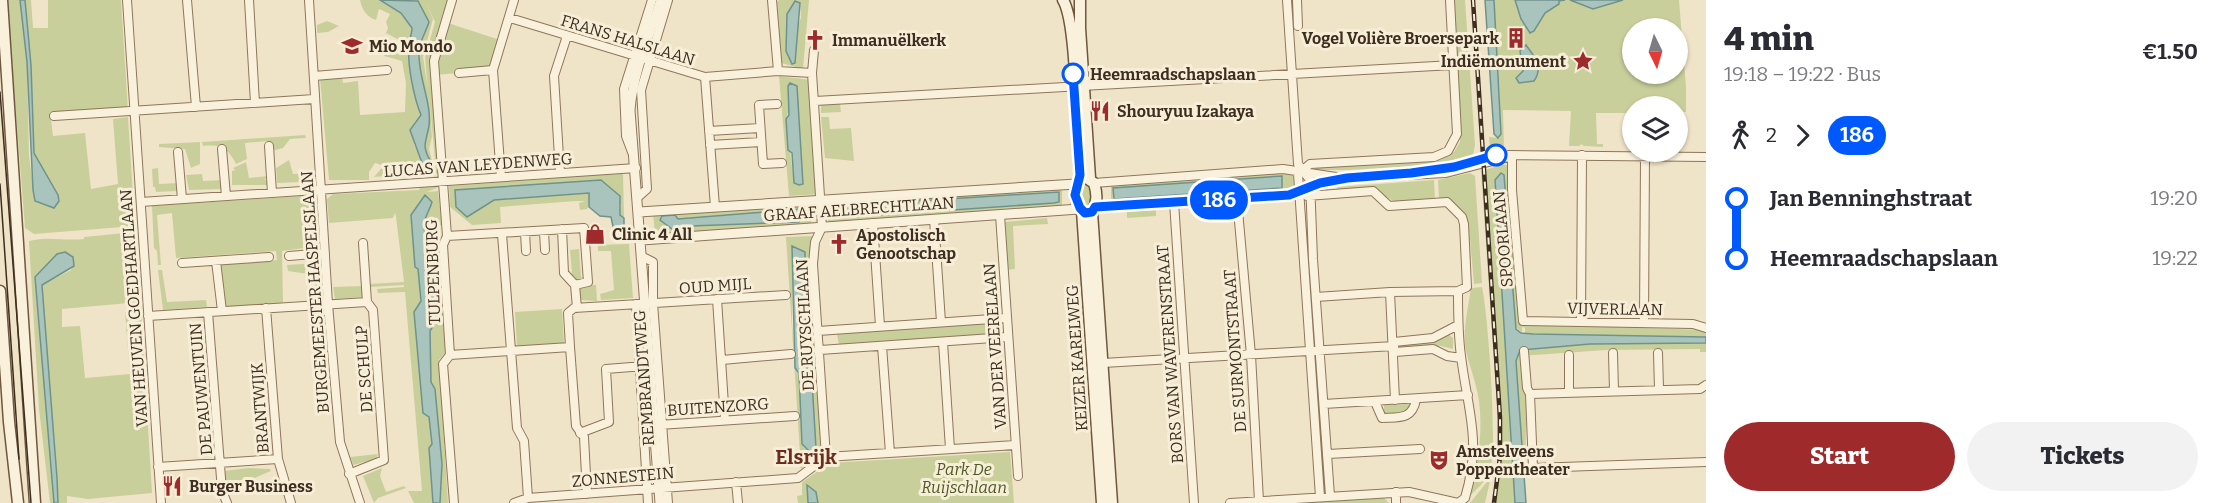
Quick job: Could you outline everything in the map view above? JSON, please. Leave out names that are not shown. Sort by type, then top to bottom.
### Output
[{"type":"main road","points":[[2,0],[35,503]]},
{"type":"main road","points":[[1063,0],[1069,22],[1079,86]]},
{"type":"main road","points":[[1080,0],[1079,86],[1087,210]]},
{"type":"main road","points":[[1085,181],[1076,201],[1087,210]]},
{"type":"main road","name":"KEIZER KARELWEG","points":[[1087,210],[1103,363],[1112,503]]},
{"type":"main road","name":"KEIZER KARELWEG","points":[[1087,210],[1102,503]]},
{"type":"main road","points":[[0,291],[13,503]]},
{"type":"main road","points":[[9,422],[18,503]]},
{"type":"main road","points":[[32,432],[41,503]]},
{"type":"street","name":"VAN HEUVEN GOEDHARTLAAN","points":[[127,0],[160,503]]},
{"type":"street","points":[[188,0],[196,107]]},
{"type":"street","points":[[249,0],[255,103]]},
{"type":"street","name":"BURGEMEESTER HASPELSLAAN","points":[[309,0],[328,304],[340,442],[360,503]]},
{"type":"street","name":"TULPENBURG","points":[[452,0],[434,58],[447,236],[443,245],[450,355],[443,364],[454,503]]},
{"type":"street","points":[[501,177],[493,70],[514,0]]},
{"type":"street","name":"REMBRANDTWEG","points":[[638,196],[647,189],[640,98],[642,59],[652,0]]},
{"type":"street","name":"REMBRANDTWEG","points":[[648,503],[643,426],[645,304],[643,257],[630,110],[632,94],[661,0]]},
{"type":"street","name":"REMBRANDTWEG","points":[[642,59],[669,0]]},
{"type":"street","points":[[772,0],[778,71]]},
{"type":"street","points":[[1287,0],[1298,164],[1309,176],[1316,297],[1320,497]]},
{"type":"street","points":[[1297,0],[1298,26]]},
{"type":"street","points":[[815,101],[1453,65],[1450,0]]},
{"type":"street","name":"FRANS HALSLAAN","points":[[510,18],[705,77],[778,71],[812,73]]},
{"type":"street","points":[[560,173],[554,76],[567,36]]},
{"type":"street","name":"DE RUYSCHLAAN","points":[[814,50],[812,73],[822,227],[815,242],[813,264],[826,457]]},
{"type":"street","name":"GRAAF AELBRECHTLAAN","points":[[639,212],[1085,181],[1272,170],[1302,171],[1310,164],[1434,157],[1448,151],[1457,134],[1453,65]]},
{"type":"street","points":[[314,76],[387,70]]},
{"type":"street","points":[[459,73],[493,70]]},
{"type":"street","points":[[705,77],[715,207]]},
{"type":"street","points":[[54,116],[314,99]]},
{"type":"street","points":[[777,104],[759,105],[761,142],[763,164],[782,163]]},
{"type":"street","points":[[709,131],[760,128]]},
{"type":"street","points":[[710,146],[761,142]]},
{"type":"street","points":[[269,146],[272,193]]},
{"type":"street","points":[[222,149],[226,196]]},
{"type":"street","points":[[178,152],[182,199]]},
{"type":"street","points":[[1581,322],[1582,155]]},
{"type":"street","points":[[1302,171],[1347,178],[1446,173],[1512,156],[1622,156]]},
{"type":"street","name":"SPOORLAAN","points":[[1512,156],[1512,190],[1523,321]]},
{"type":"street","points":[[1688,157],[1706,157]]},
{"type":"street","points":[[1644,323],[1645,162]]},
{"type":"street","name":"LUCAS VAN LEYDENWEG","points":[[141,202],[636,168]]},
{"type":"street","points":[[1302,171],[1298,174],[1298,192],[1324,404],[1330,496]]},
{"type":"street","points":[[1310,192],[1347,178]]},
{"type":"street","name":"GRAAF AELBRECHTLAAN","points":[[642,240],[1087,210],[1289,195],[1298,192],[1373,191],[1389,206],[1447,202],[1462,217],[1467,286],[1458,291]]},
{"type":"street","name":"DE SURMONTSTRAAT","points":[[1237,199],[1251,355],[1259,501]]},
{"type":"street","name":"BORS VAN WAVERENSTRAAT","points":[[1174,202],[1194,503]]},
{"type":"street","name":"VAN DER VEERELAAN","points":[[1000,215],[1018,476]]},
{"type":"street","points":[[934,219],[941,322]]},
{"type":"street","points":[[873,223],[880,326]]},
{"type":"street","points":[[447,236],[584,228],[588,282],[575,285]]},
{"type":"street","points":[[562,230],[564,273],[575,285],[577,308],[570,309],[568,313],[576,426],[584,437],[587,494]]},
{"type":"street","points":[[544,231],[545,250]]},
{"type":"street","points":[[525,232],[526,251]]},
{"type":"street","points":[[502,234],[517,428],[524,442],[528,498]]},
{"type":"street","name":"DE SCHULP","points":[[349,474],[384,460],[373,310],[367,302],[363,243]]},
{"type":"street","points":[[289,256],[325,253]]},
{"type":"street","points":[[182,263],[269,257]]},
{"type":"street","points":[[216,261],[222,311]]},
{"type":"street","points":[[1230,503],[1396,492],[1409,492],[1458,502],[1466,496],[1475,443],[1461,357],[1458,291],[1390,292],[1316,297]]},
{"type":"street","points":[[1390,292],[1395,400]]},
{"type":"street","name":"OUD MIJL","points":[[577,308],[786,295]]},
{"type":"street","points":[[717,299],[725,420]]},
{"type":"street","points":[[148,316],[367,302]]},
{"type":"street","name":"REMBRANDTWEG","points":[[645,304],[658,425],[662,487],[660,503]]},
{"type":"street","name":"BRANTWIJK","points":[[266,308],[278,459],[291,503]]},
{"type":"street","name":"DE PAUWENTUIN","points":[[208,312],[222,490],[226,503]]},
{"type":"street","points":[[818,331],[1006,318]]},
{"type":"street","name":"VIJVERLAAN","points":[[1523,321],[1693,324],[1706,328]]},
{"type":"street","points":[[1394,347],[1433,338],[1458,325]]},
{"type":"street","points":[[820,350],[1007,337]]},
{"type":"street","points":[[943,342],[950,448]]},
{"type":"street","points":[[882,346],[890,453]]},
{"type":"street","points":[[450,355],[570,347]]},
{"type":"street","points":[[1103,363],[1394,347],[1433,350],[1447,356],[1461,357]]},
{"type":"street","points":[[1524,351],[1527,388],[1530,394],[1533,468],[1706,462]]},
{"type":"street","points":[[1613,353],[1614,391]]},
{"type":"street","points":[[1658,353],[1659,390]]},
{"type":"street","points":[[722,360],[791,354]]},
{"type":"street","points":[[1569,355],[1569,392]]},
{"type":"street","points":[[580,433],[609,422],[606,369],[644,366]]},
{"type":"street","name":"REMBRANDTWEG","points":[[644,366],[658,425]]},
{"type":"street","points":[[1530,394],[1700,389],[1706,386]]},
{"type":"street","points":[[1324,404],[1468,395]]},
{"type":"street","points":[[1376,402],[1382,418],[1408,416],[1414,411],[1416,400]]},
{"type":"street","name":"BUITENZORG","points":[[643,426],[795,416]]},
{"type":"street","points":[[826,457],[1015,445]]},
{"type":"street","points":[[1328,454],[1420,449]]},
{"type":"street","name":"ZONNESTEIN","points":[[514,503],[528,498],[798,478],[826,457]]},
{"type":"street","points":[[158,467],[278,459]]},
{"type":"street","points":[[736,482],[738,503]]},
{"type":"street","name":"REMBRANDTWEG","points":[[662,487],[668,503]]},
{"type":"street","points":[[1396,492],[1396,503]]},
{"type":"green space","points":[[7,0],[20,0],[27,62],[29,156],[35,201],[53,208],[58,195],[34,153],[31,65],[25,0],[31,0],[33,28],[48,28],[48,0],[121,0],[128,111],[51,119],[53,136],[85,133],[91,189],[118,184],[113,119],[128,117],[135,226],[34,234],[25,228]]},
{"type":"green space","points":[[360,0],[380,0],[401,13],[412,28],[409,61],[421,115],[414,123],[414,145],[426,167],[430,159],[424,146],[429,127],[427,96],[419,67],[422,41],[418,1],[414,0],[447,0],[448,5],[431,57],[439,173],[436,173],[429,93],[432,137],[429,149],[434,169],[413,172],[410,167],[397,170],[388,164],[396,171],[411,174],[374,177],[386,163],[381,165],[375,163],[369,172],[369,180],[329,180],[320,78],[342,76],[343,83],[358,81],[360,115],[405,112],[406,83],[402,61],[384,56],[386,51],[395,52],[399,40],[386,33],[388,28],[386,22],[390,14],[379,9],[376,20],[373,19],[364,10]],"holes":[[[426,3],[435,22],[425,57],[428,89],[423,57],[433,19]]]},
{"type":"green space","points":[[779,0],[809,0],[803,69],[781,63],[777,2]],"holes":[[[796,1],[800,3],[801,18],[786,51],[787,14]]]},
{"type":"green space","points":[[1453,0],[1465,0],[1475,145],[1473,155],[1437,164],[1437,161],[1454,152],[1460,142]]},
{"type":"green space","points":[[1492,0],[1679,0],[1680,18],[1622,18],[1622,84],[1686,84],[1686,96],[1622,96],[1622,113],[1596,113],[1597,144],[1603,144],[1603,147],[1581,144],[1580,146],[1569,146],[1571,111],[1503,110],[1504,147],[1490,148],[1489,137],[1500,138]]},
{"type":"green space","points":[[327,21],[339,26],[328,32],[317,33],[317,25]]},
{"type":"green space","points":[[445,22],[503,41],[493,70],[435,75]]},
{"type":"green space","points":[[779,76],[811,80],[820,194],[789,196]],"holes":[[[797,86],[803,184],[794,183],[786,119]]]},
{"type":"green space","points":[[840,104],[841,112],[821,113],[821,105]]},
{"type":"green space","points":[[821,117],[829,117],[830,129],[851,128],[854,161],[825,158]]},
{"type":"green space","points":[[305,135],[306,138],[290,139],[283,148],[272,151],[268,141],[245,143],[247,159],[236,164],[223,148],[203,146],[202,142]]},
{"type":"green space","points":[[200,142],[200,164],[191,168],[185,149],[159,147],[159,144]]},
{"type":"green space","points":[[289,160],[293,174],[314,173],[314,177],[302,182],[277,183],[276,168]]},
{"type":"green space","points":[[1433,160],[1432,165],[1311,170],[1312,167]]},
{"type":"green space","points":[[246,162],[249,178],[268,176],[265,179],[269,185],[232,185],[232,171],[235,170],[233,168]]},
{"type":"green space","points":[[1509,165],[1520,324],[1706,330],[1706,337],[1525,334],[1525,328],[1522,327],[1522,333],[1514,325],[1504,175],[1495,180],[1514,467],[1497,466],[1497,404],[1481,171]]},
{"type":"green space","points":[[158,168],[159,184],[179,183],[178,191],[156,192],[153,187],[152,169]]},
{"type":"green space","points":[[1284,171],[1293,173],[1294,190],[1284,193],[1111,202],[1111,185]],"holes":[[[1281,176],[1282,188],[1114,199]]]},
{"type":"green space","points":[[623,173],[624,218],[620,215],[621,205],[601,180],[455,190],[467,217],[494,200],[589,193],[591,200],[587,209],[580,210],[579,203],[585,201],[500,207],[501,223],[472,225],[450,207],[449,186]]},
{"type":"green space","points":[[1470,173],[1475,176],[1482,283],[1474,284],[1470,239],[1471,284],[1469,284],[1465,220],[1439,199],[1438,180]]},
{"type":"green space","points":[[202,174],[203,181],[223,180],[222,189],[189,190],[186,175]]},
{"type":"green space","points":[[1434,180],[1435,201],[1399,204],[1379,193],[1378,189],[1335,191],[1338,187]]},
{"type":"green space","points":[[1085,184],[1092,191],[1091,204],[1087,207],[1080,197]]},
{"type":"green space","points":[[436,186],[437,188],[427,192],[438,191],[442,225],[436,226],[447,351],[439,360],[448,503],[440,503],[442,464],[435,389],[431,382],[430,331],[436,321],[430,240],[425,234],[424,216],[428,212],[425,195],[411,215],[415,267],[418,269],[421,302],[414,312],[423,413],[429,417],[432,444],[429,448],[433,503],[414,503],[408,491],[422,491],[405,292],[378,293],[377,289],[404,287],[404,285],[370,287],[369,284],[404,282],[395,213],[393,218],[329,223],[327,199],[333,194],[419,190],[420,187]]},
{"type":"green space","points":[[1062,189],[1062,207],[830,224],[828,204]],"holes":[[[1058,192],[1059,202],[838,218],[837,207]]]},
{"type":"green space","points":[[316,195],[320,246],[282,251],[283,303],[226,308],[220,264],[277,260],[276,251],[176,258],[172,213],[157,215],[161,265],[158,265],[157,251],[154,248],[152,206]]},
{"type":"green space","points":[[814,204],[815,220],[811,220],[812,225],[655,235],[653,213]],"holes":[[[804,213],[799,222],[691,226],[662,216],[675,216],[677,219]]]},
{"type":"green space","points":[[1156,210],[1156,216],[1127,218],[1127,212]]},
{"type":"green space","points":[[1047,218],[1048,224],[1013,226],[1015,269],[1007,270],[1004,222]]},
{"type":"green space","points":[[135,232],[140,302],[62,309],[62,327],[80,326],[85,378],[130,374],[125,312],[141,311],[152,493],[88,499],[67,496],[67,503],[58,503],[42,285],[71,270],[74,263],[57,254],[35,277],[54,503],[50,503],[39,409],[29,241],[84,239],[84,237]]},
{"type":"green space","points":[[814,236],[823,452],[801,469],[786,237]],"holes":[[[793,246],[799,248],[806,264],[807,314],[804,320],[806,363],[810,367],[810,379],[795,368],[792,322]]]},
{"type":"green space","points":[[1306,242],[1309,242],[1317,344],[1312,344]]},
{"type":"green space","points":[[629,244],[633,298],[601,300],[600,294],[614,290],[611,251],[598,251],[598,245]]},
{"type":"green space","points":[[579,249],[581,277],[585,277],[577,282],[567,273],[572,273],[570,250]]},
{"type":"green space","points":[[317,263],[317,268],[321,268],[323,298],[321,300],[316,300],[315,275],[288,271],[287,265]]},
{"type":"green space","points":[[158,270],[162,270],[167,302],[206,300],[207,307],[163,310]]},
{"type":"green space","points":[[596,285],[597,301],[579,300],[580,288]]},
{"type":"green space","points":[[363,286],[364,297],[335,299],[333,287]]},
{"type":"green space","points":[[1482,287],[1491,380],[1492,458],[1489,474],[1470,496],[1478,459],[1480,408],[1466,351],[1465,328],[1471,288]]},
{"type":"green space","points":[[562,309],[564,344],[517,347],[515,312]]},
{"type":"green space","points":[[998,323],[1002,330],[999,334],[839,345],[837,334]]},
{"type":"green space","points":[[1449,335],[1453,338],[1453,349],[1441,346],[1400,347],[1400,343],[1435,341]]},
{"type":"green space","points":[[1706,343],[1706,352],[1700,352],[1700,349],[1606,350],[1522,356],[1522,388],[1527,395],[1525,466],[1523,466],[1516,361],[1520,350],[1590,344]]},
{"type":"green space","points":[[1314,359],[1318,359],[1324,448],[1320,448]]},
{"type":"green space","points":[[1409,404],[1410,413],[1384,414],[1384,405]]},
{"type":"green space","name":"Park De Ruijschlaan","points":[[1010,452],[1014,503],[798,503],[797,496],[802,495],[802,482],[830,463]]},
{"type":"green space","points":[[378,454],[376,459],[353,465],[350,457]]},
{"type":"green space","points":[[248,468],[270,469],[271,471],[224,491],[224,471]]},
{"type":"green space","points":[[382,468],[380,476],[386,492],[404,486],[406,488],[378,498],[374,503],[363,476]]},
{"type":"green space","points":[[1514,473],[1515,503],[1492,503],[1497,474]]},
{"type":"green space","points":[[1491,477],[1485,503],[1470,503]]},
{"type":"green space","points":[[1383,497],[1389,503],[1267,503]]},
{"type":"water","points":[[20,0],[25,0],[31,65],[34,153],[58,195],[59,201],[54,208],[35,201],[33,190],[27,62]]},
{"type":"water","points":[[380,0],[418,1],[429,22],[419,49],[419,62],[429,108],[425,148],[431,162],[430,166],[422,163],[410,130],[421,115],[409,62],[412,28],[401,13]]},
{"type":"water","points":[[1485,0],[1494,0],[1501,134],[1498,138],[1494,134]]},
{"type":"water","points":[[1515,0],[1565,0],[1559,1],[1559,4],[1545,13],[1534,31],[1530,33],[1521,19]]},
{"type":"water","points":[[1570,0],[1623,0],[1593,9]]},
{"type":"water","points":[[795,1],[800,3],[795,63],[792,64],[786,51],[787,14]]},
{"type":"water","points":[[1526,45],[1537,62],[1538,71],[1534,81],[1519,83],[1516,78],[1523,71],[1520,51]]},
{"type":"water","points":[[790,83],[797,86],[803,184],[799,185],[794,183],[792,153],[788,150],[786,119],[789,115],[788,86]]},
{"type":"water","points":[[1501,173],[1504,175],[1516,329],[1521,333],[1706,337],[1706,343],[1590,344],[1520,350],[1516,361],[1526,503],[1515,503],[1495,180]]},
{"type":"water","points":[[1282,176],[1282,188],[1114,199],[1113,188]]},
{"type":"water","points":[[601,180],[620,196],[620,215],[624,218],[624,235],[615,236],[611,217],[600,216],[589,207],[589,193],[494,200],[467,217],[456,207],[455,190]]},
{"type":"water","points":[[1059,192],[1059,202],[1054,203],[837,218],[837,206]]},
{"type":"water","points":[[425,195],[432,202],[424,230],[430,240],[436,321],[430,331],[431,382],[435,389],[442,464],[440,503],[433,503],[429,448],[432,444],[429,417],[423,413],[414,312],[421,301],[418,269],[415,267],[411,215]]},
{"type":"water","points":[[801,209],[804,214],[799,222],[691,226],[672,229],[660,220],[662,216],[675,215],[678,219]]},
{"type":"water","points":[[792,246],[805,252],[806,363],[812,381],[816,448],[811,453],[802,444],[799,373],[795,368]]},
{"type":"water","points":[[65,252],[73,257],[74,266],[42,285],[57,478],[58,503],[54,503],[35,277],[57,254]]},
{"type":"water","points":[[807,485],[816,492],[818,503],[808,503]]},
{"type":"tram line","points":[[0,92],[31,503]]},
{"type":"tram line","points":[[0,184],[19,459]]},
{"type":"railway","points":[[1473,0],[1500,418],[1500,457],[1494,503]]},
{"type":"bus line","name":"186","points":[[1073,74],[1080,175],[1075,195],[1082,212],[1085,213],[1092,212],[1095,207],[1289,195],[1320,183],[1454,167],[1496,155]]},
{"type":"place","name":"Vogel Volière Broersepark","points":[[1516,38]]},
{"type":"place","name":"Immanuëlkerk","points":[[815,40]]},
{"type":"place","name":"Mio Mondo","points":[[352,46]]},
{"type":"place","name":"Indiëmonument","points":[[1583,61]]},
{"type":"place","name":"Heemraadschapslaan","points":[[1073,74]]},
{"type":"place","name":"Shouryuu Izakaya","points":[[1100,111]]},
{"type":"place","name":"Clinic 4 All","points":[[595,234]]},
{"type":"place","name":"Apostolisch Genootschap","points":[[839,244]]},
{"type":"place","name":"Amstelveens Poppentheater","points":[[1439,460]]},
{"type":"place","name":"Burger Business","points":[[172,486]]},
{"type":"district","name":"Elsrijk","points":[[806,457]]}]
